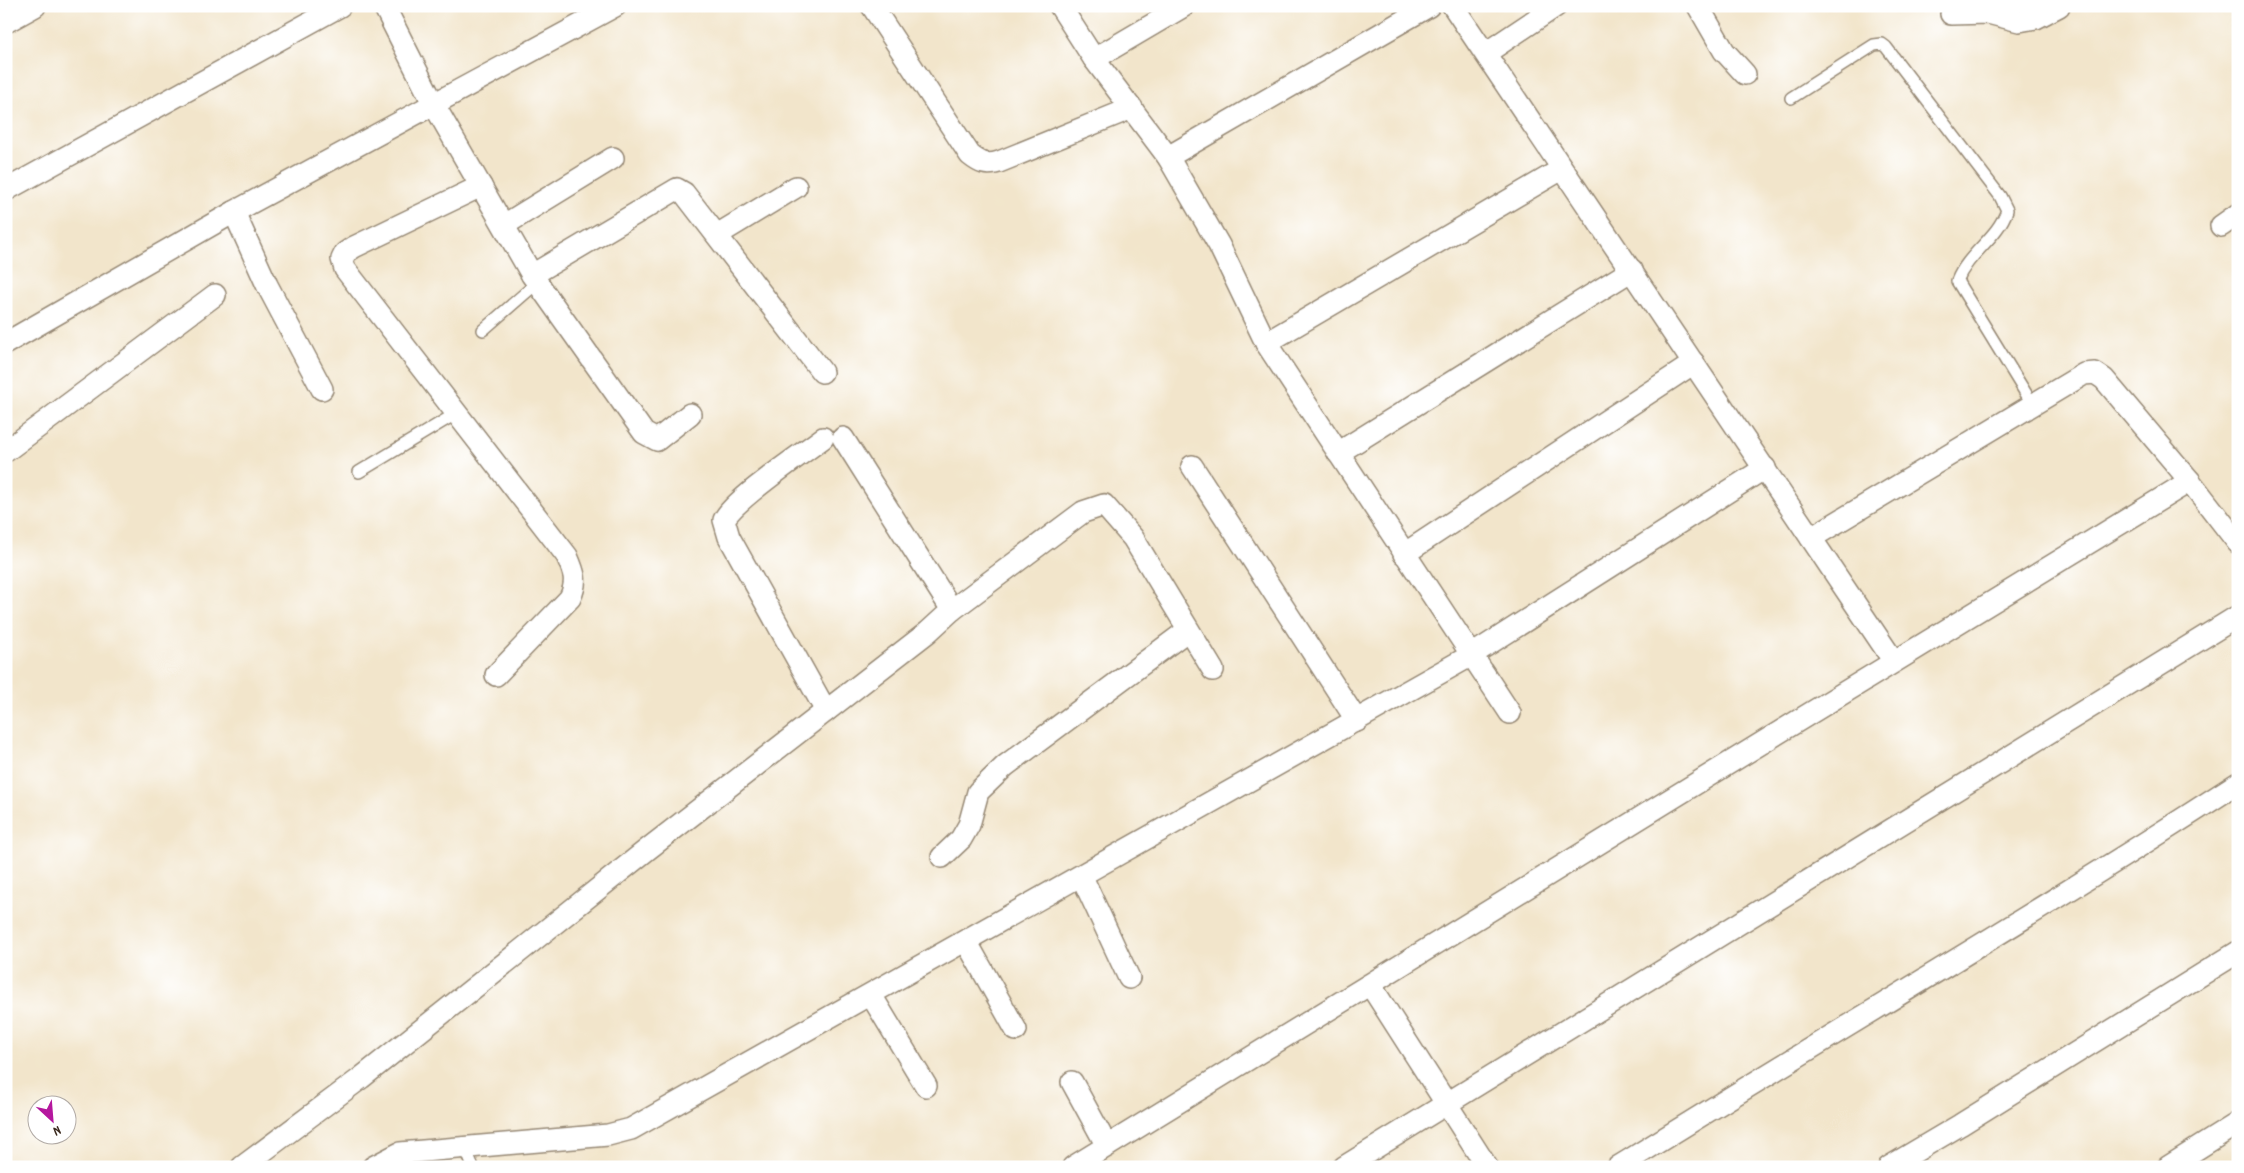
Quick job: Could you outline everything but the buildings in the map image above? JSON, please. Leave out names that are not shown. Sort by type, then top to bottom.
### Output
[{"type":"street","points":[[6,22],[34,6]]},
{"type":"street","points":[[6,190],[340,6]]},
{"type":"street","points":[[384,6],[433,103],[535,278],[644,433],[657,440],[690,414]]},
{"type":"street","points":[[6,343],[234,212],[615,6]]},
{"type":"street","points":[[872,6],[970,155],[979,162],[988,165],[999,162],[1132,108]]},
{"type":"street","points":[[1060,6],[1094,59],[1168,157],[1219,245],[1266,343],[1470,656],[1510,713]]},
{"type":"street","points":[[1094,59],[1184,6]]},
{"type":"street","points":[[1168,157],[1429,6]]},
{"type":"street","points":[[1453,6],[1894,660]]},
{"type":"street","points":[[1486,53],[1556,6]]},
{"type":"street","points":[[1698,6],[1724,51],[1745,74]]},
{"type":"street","points":[[1951,14],[1988,13],[2019,22],[2036,18],[2060,6]]},
{"type":"street","points":[[504,225],[612,158]]},
{"type":"street","points":[[1266,343],[1562,169]]},
{"type":"street","points":[[481,186],[354,247],[345,253],[342,259],[346,269],[567,556],[575,574],[576,585],[570,598],[496,675]]},
{"type":"street","points":[[717,235],[796,187]]},
{"type":"street","points":[[535,278],[677,189],[684,193],[822,372]]},
{"type":"street","points":[[234,212],[267,284],[322,389]]},
{"type":"street","points":[[2221,226],[2238,214]]},
{"type":"street","points":[[1338,453],[1632,270]]},
{"type":"street","points":[[6,451],[215,295]]},
{"type":"street","points":[[1404,554],[1694,363]]},
{"type":"street","points":[[1812,538],[2084,374],[2095,372],[2104,379],[2190,481],[2238,543]]},
{"type":"street","points":[[826,711],[729,537],[724,520],[727,512],[749,494],[833,438],[952,610]]},
{"type":"street","points":[[1192,466],[1357,721]]},
{"type":"street","points":[[373,1167],[400,1153],[608,1135],[631,1129],[1082,877],[1470,656],[1765,468]]},
{"type":"street","points":[[1073,1167],[1371,986],[1894,660],[2190,481]]},
{"type":"street","points":[[242,1167],[361,1078],[648,848],[928,632],[952,610],[1083,512],[1104,505],[1133,538],[1213,670]]},
{"type":"street","points":[[1344,1167],[2238,616]]},
{"type":"street","points":[[942,857],[961,838],[969,825],[978,792],[987,782],[1005,766],[1188,630]]},
{"type":"street","points":[[1618,1167],[1832,1033],[2093,876],[2238,783]]},
{"type":"street","points":[[1082,877],[1129,978]]},
{"type":"street","points":[[966,941],[1016,1030]]},
{"type":"street","points":[[1889,1167],[2238,952]]},
{"type":"street","points":[[1371,986],[1487,1167]]},
{"type":"street","points":[[871,994],[926,1086]]},
{"type":"street","points":[[1072,1082],[1107,1146]]},
{"type":"street","points":[[2168,1167],[2238,1123]]},
{"type":"lane","points":[[1791,98],[1874,45],[1882,44],[1886,47],[2000,196],[2007,210],[2004,220],[1962,267],[1957,281],[2033,405]]},
{"type":"lane","points":[[483,330],[535,278]]},
{"type":"lane","points":[[359,472],[457,413]]},
{"type":"lane","points":[[465,1147],[473,1167]]}]
